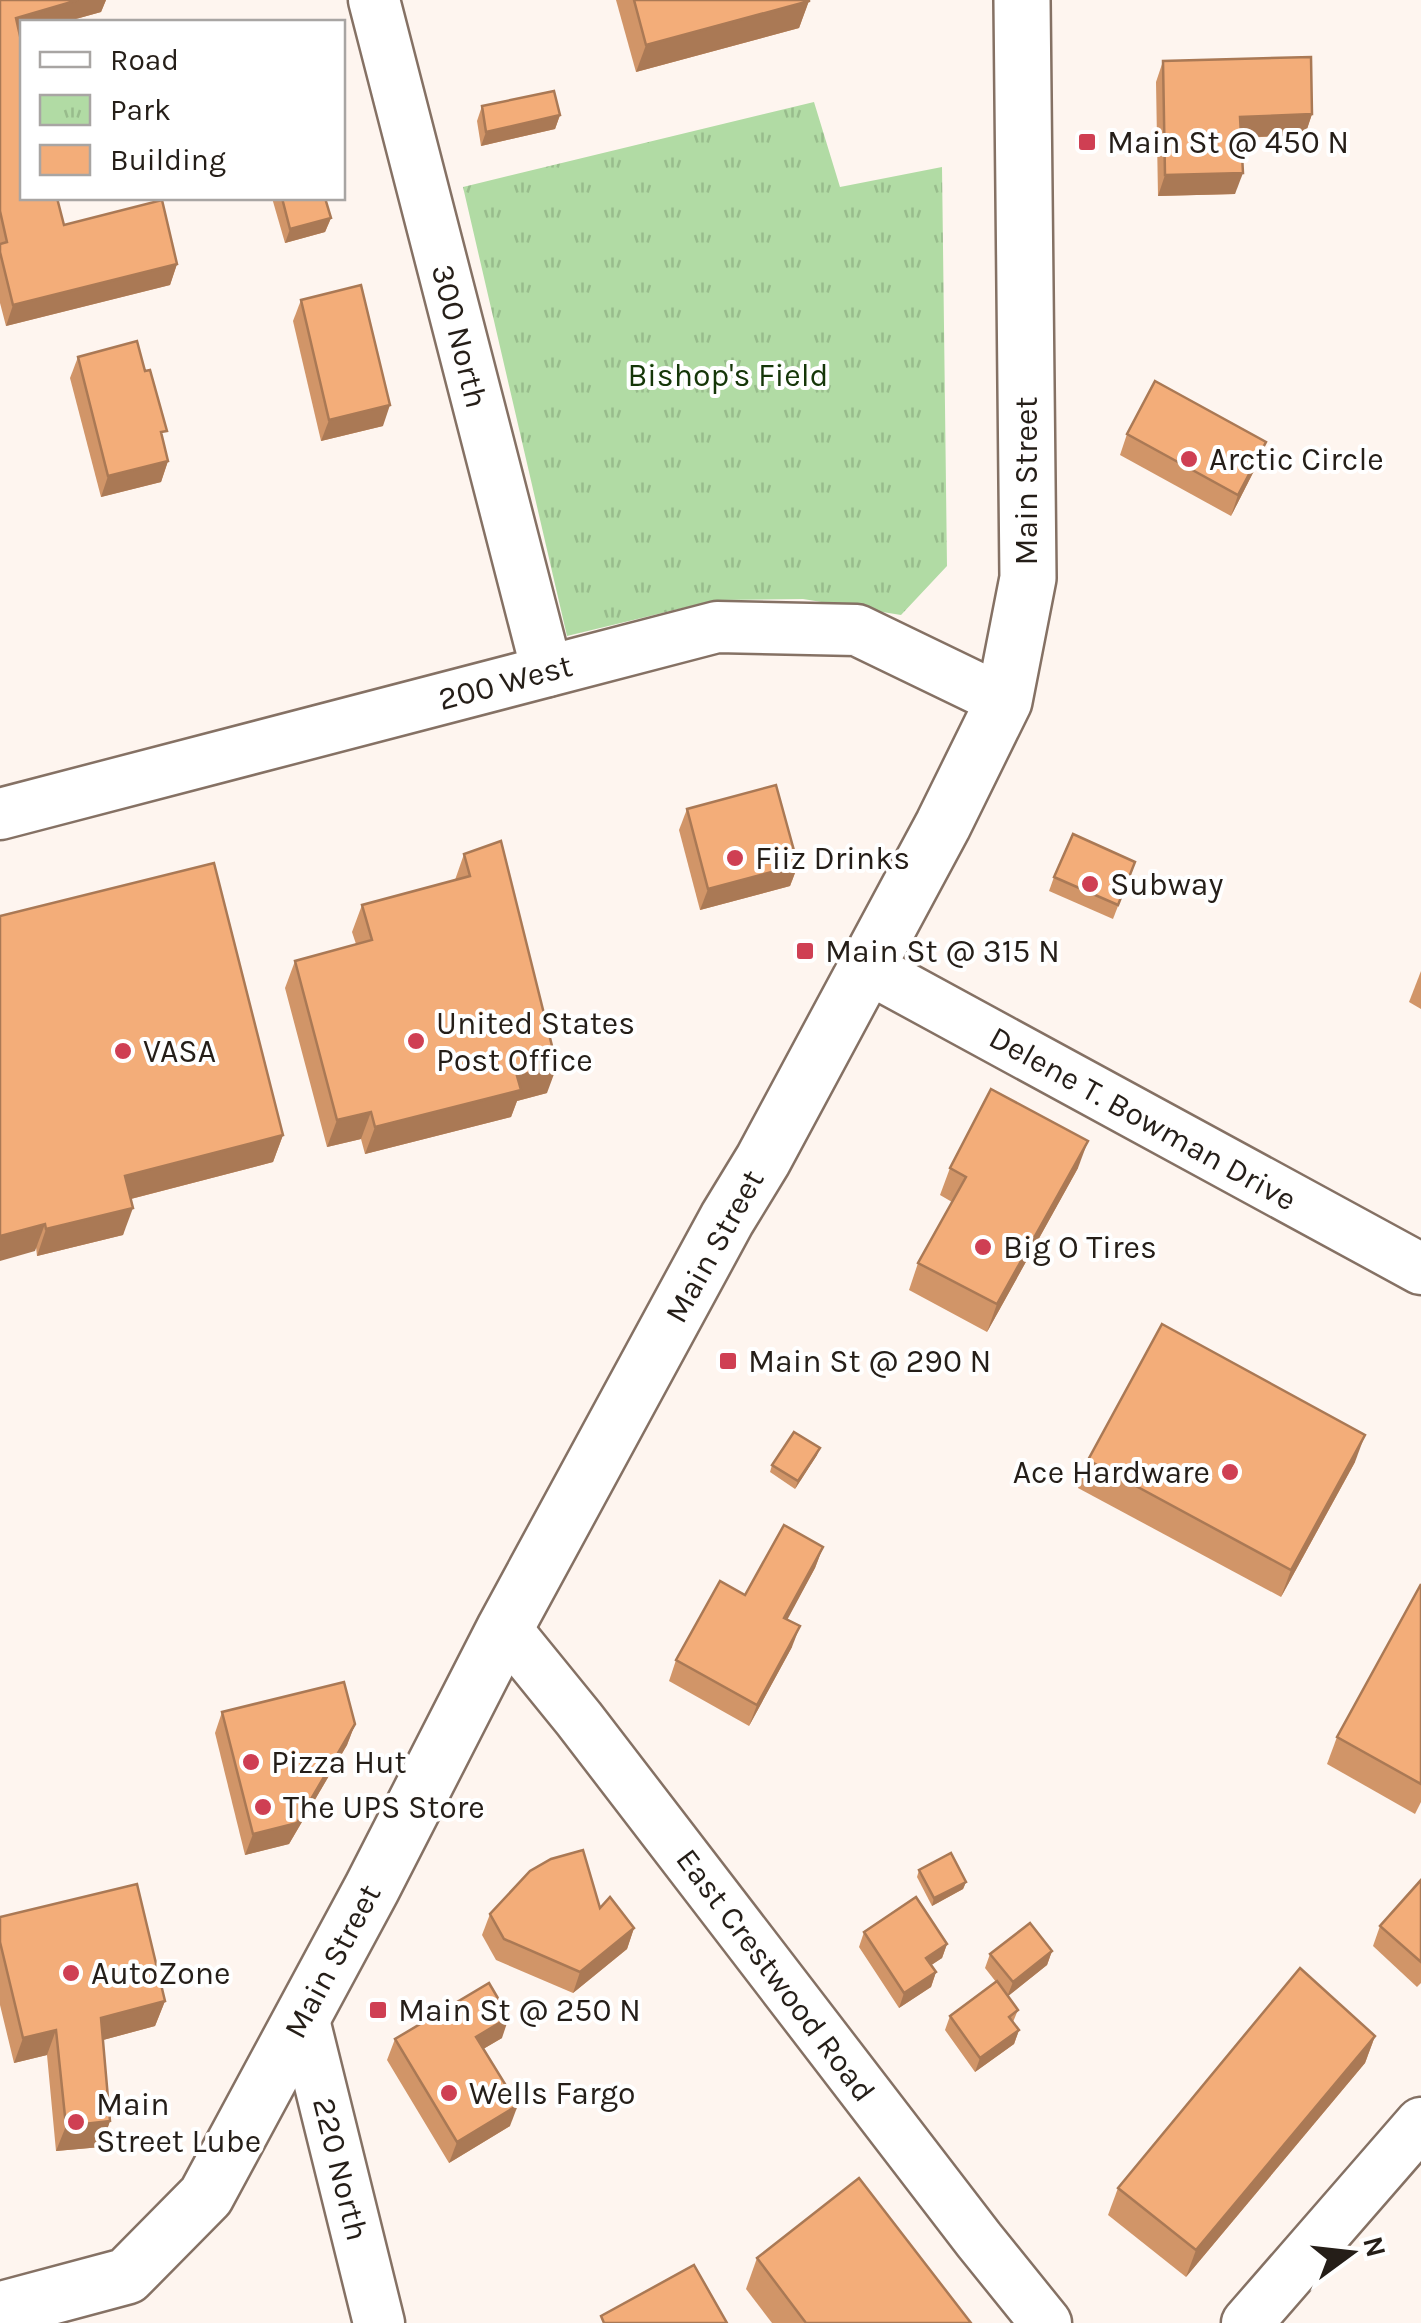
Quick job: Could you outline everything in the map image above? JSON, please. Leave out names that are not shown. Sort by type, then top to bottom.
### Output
[{"type":"main road","name":"Main Street","points":[[0,2310],[127,2276],[206,2196],[372,1888],[505,1628],[942,825],[1004,701],[1028,578],[1022,0]]},
{"type":"street","name":"300 North","points":[[374,0],[546,671]]},
{"type":"street","name":"200 West","points":[[0,814],[717,627],[856,630],[1004,701]]},
{"type":"street","name":"Delene T. Bowman Drive","points":[[866,967],[1421,1269]]},
{"type":"street","name":"East Crestwood Road","points":[[505,1628],[1046,2323]]},
{"type":"street","name":"220 North","points":[[302,2016],[379,2323]]},
{"type":"street","points":[[1246,2323],[1421,2123]]},
{"type":"green space","name":"Bishop's Field","points":[[814,102],[840,187],[942,167],[947,566],[901,615],[803,599],[716,600],[567,636],[463,187]]},
{"type":"building","points":[[0,0],[78,0],[16,18],[20,36],[20,200],[58,200],[64,225],[162,200],[177,264],[13,305],[0,252],[0,244],[7,242],[0,211]]},
{"type":"building","points":[[634,0],[809,0],[809,1],[646,45]]},
{"type":"building","points":[[1311,57],[1312,114],[1240,117],[1243,173],[1165,175],[1163,61]]},
{"type":"building","points":[[554,91],[560,115],[486,132],[482,106]]},
{"type":"building","points":[[283,200],[326,200],[331,218],[290,229]]},
{"type":"building","points":[[361,285],[390,405],[329,420],[301,300]]},
{"type":"building","points":[[137,341],[145,371],[150,370],[167,431],[161,432],[168,461],[108,476],[78,357]]},
{"type":"building","name":"Arctic Circle","points":[[1155,381],[1266,442],[1238,495],[1127,434]]},
{"type":"building","name":"Fiiz Drinks","points":[[776,785],[798,865],[708,889],[687,809]]},
{"type":"building","name":"Subway","points":[[1073,834],[1135,862],[1118,905],[1054,877]]},
{"type":"building","name":"United States Post Office","points":[[501,841],[557,1066],[517,1076],[521,1090],[375,1127],[371,1112],[337,1120],[295,961],[372,940],[362,905],[470,876],[464,854]]},
{"type":"building","name":"VASA","points":[[214,863],[283,1135],[125,1176],[133,1208],[0,1236],[0,916]]},
{"type":"building","name":"Big O Tires","points":[[991,1089],[1088,1141],[997,1304],[918,1263],[966,1177],[950,1168]]},
{"type":"building","points":[[1162,1324],[1365,1435],[1291,1570],[1088,1460]]},
{"type":"building","points":[[794,1432],[820,1448],[798,1481],[772,1465]]},
{"type":"building","points":[[784,1525],[823,1547],[784,1618],[800,1626],[757,1705],[676,1660],[720,1581],[745,1595]]},
{"type":"building","points":[[1421,1584],[1421,1784],[1337,1737]]},
{"type":"building","points":[[344,1682],[355,1724],[297,1823],[253,1834],[222,1712]]},
{"type":"building","points":[[583,1850],[600,1908],[610,1897],[634,1928],[580,1972],[504,1939],[490,1914],[530,1871],[551,1859]]},
{"type":"building","points":[[951,1853],[966,1882],[934,1898],[919,1870]]},
{"type":"building","points":[[1421,1880],[1421,1962],[1380,1926]]},
{"type":"building","name":"AutoZone","points":[[137,1884],[165,2001],[101,2018],[110,2121],[66,2126],[56,2030],[23,2038],[0,1942],[0,1917]]},
{"type":"building","points":[[916,1897],[947,1944],[926,1958],[936,1972],[904,1993],[864,1932]]},
{"type":"building","points":[[1030,1923],[1052,1951],[1013,1982],[990,1954]]},
{"type":"building","points":[[1300,1968],[1375,2036],[1196,2250],[1118,2188]]},
{"type":"building","points":[[997,1981],[1018,2010],[1009,2017],[1019,2030],[980,2058],[950,2016]]},
{"type":"building","name":"Wells Fargo","points":[[489,1983],[509,2017],[476,2037],[518,2105],[457,2142],[395,2039]]},
{"type":"building","points":[[859,2178],[971,2323],[806,2323],[757,2258]]},
{"type":"building","points":[[694,2265],[727,2323],[604,2323],[601,2316]]},
{"type":"place","name":"Main St @ 450 N","points":[[1087,142]]},
{"type":"place","name":"Arctic Circle","points":[[1189,459]]},
{"type":"place","name":"Fiiz Drinks","points":[[735,858]]},
{"type":"place","name":"Subway","points":[[1090,884]]},
{"type":"place","name":"Main St @ 315 N","points":[[805,951]]},
{"type":"place","name":"United States Post Office","points":[[416,1041]]},
{"type":"place","name":"VASA","points":[[123,1051]]},
{"type":"place","name":"Big O Tires","points":[[983,1247]]},
{"type":"place","name":"Main St @ 290 N","points":[[728,1361]]},
{"type":"place","name":"Ace Hardware","points":[[1230,1472]]},
{"type":"place","name":"Pizza Hut","points":[[251,1762]]},
{"type":"place","name":"The UPS Store","points":[[263,1807]]},
{"type":"place","name":"AutoZone","points":[[71,1973]]},
{"type":"place","name":"Main St @ 250 N","points":[[378,2010]]},
{"type":"place","name":"Wells Fargo","points":[[449,2093]]},
{"type":"place","name":"Main Street Lube","points":[[76,2122]]}]
